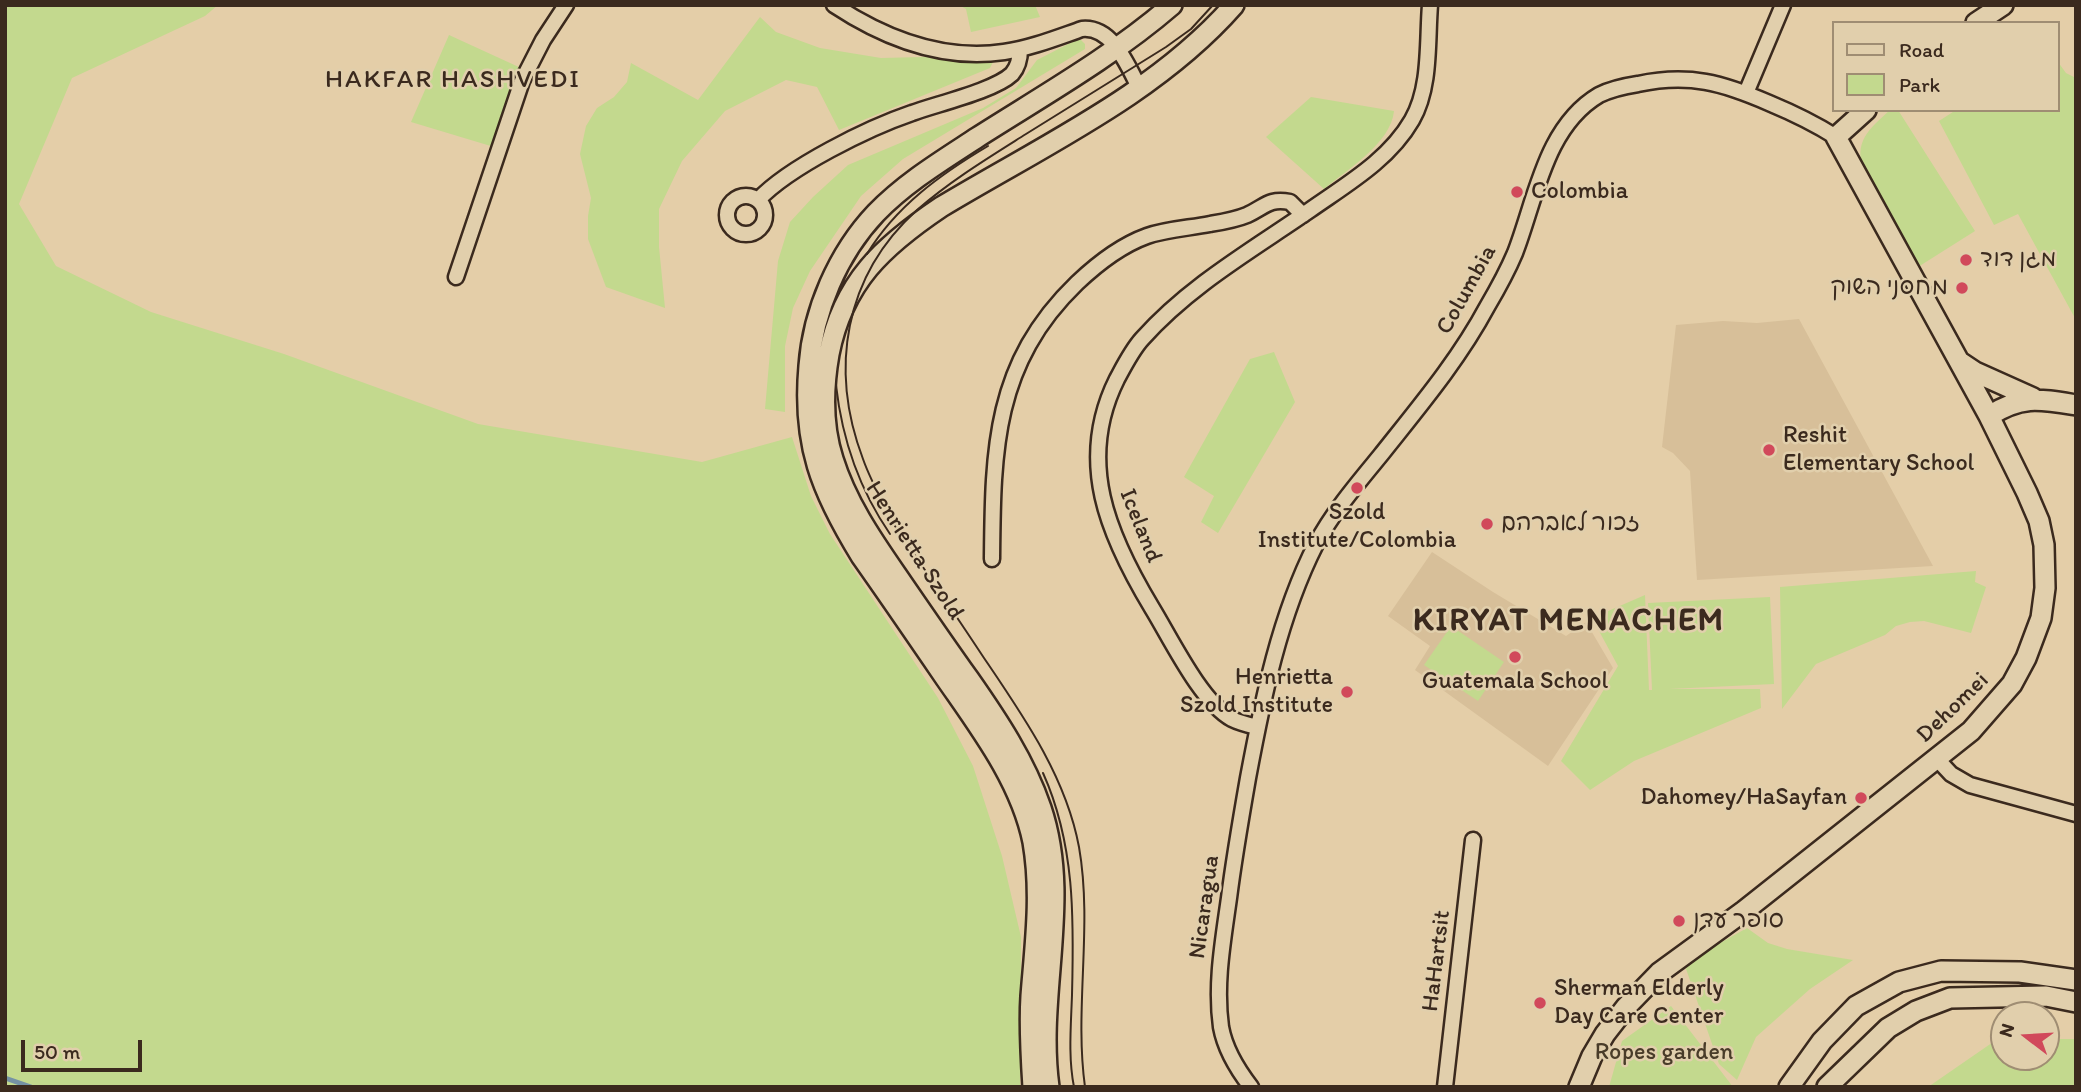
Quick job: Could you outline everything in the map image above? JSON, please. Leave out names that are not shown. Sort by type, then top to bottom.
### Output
[{"type":"main road","name":"Henrietta Szold","points":[[1033,1087],[1030,1050],[1031,999],[1038,890],[1032,841],[1018,796],[993,749],[861,556],[825,491],[813,456],[808,427],[806,395],[809,355],[826,292],[840,264],[874,214],[920,175],[1117,48],[1172,5]]},
{"type":"main road","name":"Henrietta Szold","points":[[1049,1087],[1046,1040],[1055,884],[1052,847],[1042,809],[1030,779],[997,720],[876,545],[846,493],[825,426],[825,382],[831,347],[842,312],[853,289],[878,256],[942,207],[1140,89],[1194,47],[1234,5]]},
{"type":"main road","points":[[1979,21],[2003,5]]},
{"type":"main road","points":[[1836,137],[1864,112]]},
{"type":"main road","name":"Dehomei","points":[[1579,1087],[1605,1034],[1659,972],[1744,911],[1971,731],[2012,684],[2035,637],[2044,598],[2046,562],[2039,521],[1989,416],[1836,137]]},
{"type":"main road","points":[[1959,360],[1984,377],[2034,399],[2076,405]]},
{"type":"main road","points":[[1989,416],[2009,404],[2034,399]]},
{"type":"main road","points":[[1789,1087],[1822,1041],[1856,1006],[1899,982],[1941,971],[2020,972],[2076,980]]},
{"type":"main road","points":[[1826,1087],[1888,1028],[1916,1011],[1950,999],[2046,996],[2076,1002]]},
{"type":"street","points":[[456,277],[522,81],[543,40],[566,5]]},
{"type":"street","points":[[835,5],[888,35],[922,47],[970,53],[1020,49],[1088,28],[1097,30],[1117,48],[1140,89]]},
{"type":"street","name":"Iceland","points":[[1258,727],[1231,718],[1218,708],[1203,690],[1146,598],[1120,549],[1099,483],[1098,436],[1102,416],[1110,395],[1140,341],[1170,311],[1199,287],[1382,159],[1413,118],[1422,90],[1427,60],[1430,5]]},
{"type":"street","points":[[1746,93],[1783,5]]},
{"type":"street","points":[[758,200],[770,187],[791,173],[860,135],[911,113],[1001,81],[1016,68],[1020,49]]},
{"type":"street","name":"Columbia","points":[[1258,727],[1289,604],[1317,542],[1361,479],[1431,391],[1485,311],[1513,256],[1539,177],[1574,113],[1604,93],[1662,80],[1710,81],[1810,120],[1836,137]]},
{"type":"street","points":[[992,559],[993,477],[996,444],[1006,401],[1023,352],[1042,321],[1060,299],[1087,273],[1118,251],[1148,236],[1246,216],[1270,201],[1290,202],[1303,215]]},
{"type":"street","name":"Nicaragua","points":[[1251,1087],[1228,1050],[1219,1007],[1220,971],[1233,864],[1258,727]]},
{"type":"street","points":[[1937,759],[1951,774],[1970,785],[2076,814]]},
{"type":"street","name":"HaHartsit","points":[[1445,1087],[1473,840]]},
{"type":"shaded area","name":"Reshit Elementary School","points":[[1799,319],[1933,566],[1697,580],[1690,471],[1673,453],[1662,447],[1676,325]]},
{"type":"shaded area","name":"Guatemala School","points":[[1432,552],[1566,636],[1586,622],[1613,668],[1548,766],[1415,670],[1430,646],[1388,616]]},
{"type":"green space","points":[[5,5],[218,5],[205,16],[72,78],[19,204],[56,266],[151,312],[284,354],[478,424],[702,462],[792,437],[811,496],[830,534],[938,698],[973,766],[1002,856],[1021,937],[1020,1087],[5,1087]]},
{"type":"green space","points":[[959,5],[1035,5],[1040,17],[971,32],[966,9]]},
{"type":"green space","points":[[760,17],[776,32],[820,48],[881,58],[995,58],[990,68],[839,130],[817,87],[786,80],[725,111],[682,161],[659,209],[659,247],[665,308],[606,287],[588,239],[591,198],[580,154],[586,126],[597,108],[614,97],[627,82],[631,63],[698,100]]},
{"type":"green space","points":[[449,35],[521,68],[494,147],[411,122]]},
{"type":"green space","points":[[1076,40],[1085,44],[1085,49],[903,159],[861,196],[810,271],[793,308],[785,346],[785,412],[765,409],[778,261],[790,222],[848,165],[983,108],[1016,88],[1037,60]]},
{"type":"green space","points":[[2060,65],[2066,73],[2076,78],[2076,320],[2018,214],[1994,225],[1939,121],[1953,112],[2060,112]]},
{"type":"green space","points":[[1311,97],[1394,111],[1391,123],[1377,144],[1324,189],[1266,137]]},
{"type":"green space","points":[[1888,112],[1899,112],[1975,231],[1918,267],[1861,161],[1862,144],[1876,123]]},
{"type":"green space","points":[[1274,352],[1295,402],[1218,533],[1201,522],[1214,496],[1184,477],[1250,359]]},
{"type":"green space","points":[[1976,571],[1975,582],[1986,587],[1971,633],[1924,621],[1896,626],[1885,635],[1816,664],[1782,709],[1780,587]]},
{"type":"green space","points":[[1645,595],[1649,690],[1652,690],[1648,603],[1770,597],[1774,684],[1669,689],[1760,689],[1761,708],[1634,761],[1590,790],[1561,761],[1618,666],[1592,618]]},
{"type":"green space","points":[[1451,626],[1504,662],[1478,701],[1424,665]]},
{"type":"green space","points":[[1747,928],[1768,943],[1787,949],[1853,960],[1810,989],[1756,1037],[1737,1080],[1719,1064],[1684,963]]},
{"type":"green space","name":"Ropes garden","points":[[1671,1006],[1733,1087],[1609,1087],[1622,1041]]},
{"type":"green space","points":[[2060,1039],[2076,1039],[2076,1087],[1928,1087],[1990,1044],[1990,1071],[2060,1071]]},
{"type":"waterway","points":[[5,1078],[31,1087]]},
{"type":"tram line","points":[[1085,1087],[1081,1027],[1083,877],[1073,821],[1042,748],[895,526],[874,485],[853,425],[847,391],[846,358],[850,326],[859,294],[873,264],[892,236],[917,210],[984,161],[1166,47],[1191,29],[1213,5]]},
{"type":"tram line","points":[[867,254],[892,221],[921,192],[988,146]]},
{"type":"tram line","points":[[836,385],[843,425],[854,463],[869,499],[890,534]]},
{"type":"tram line","points":[[1043,773],[1061,827],[1070,882],[1073,938],[1070,1053],[1074,1087]]},
{"type":"place","name":"Colombia","points":[[1517,192]]},
{"type":"place","name":"מגן דוד","points":[[1966,260]]},
{"type":"place","name":"מחסני השוק","points":[[1962,288]]},
{"type":"place","name":"Reshit Elementary School","points":[[1769,450]]},
{"type":"place","name":"Szold Institute/Colombia","points":[[1357,488]]},
{"type":"place","name":"זכור לאברהם","points":[[1487,524]]},
{"type":"place","name":"Guatemala School","points":[[1515,657]]},
{"type":"place","name":"Henrietta Szold Institute","points":[[1347,692]]},
{"type":"place","name":"Dahomey/HaSayfan","points":[[1861,798]]},
{"type":"place","name":"סופר עדן","points":[[1679,921]]},
{"type":"place","name":"Sherman Elderly Day Care Center","points":[[1540,1003]]},
{"type":"district","name":"HAKFAR HASHVEDI","points":[[453,80]]},
{"type":"district","name":"KIRYAT MENACHEM","points":[[1569,622]]}]
